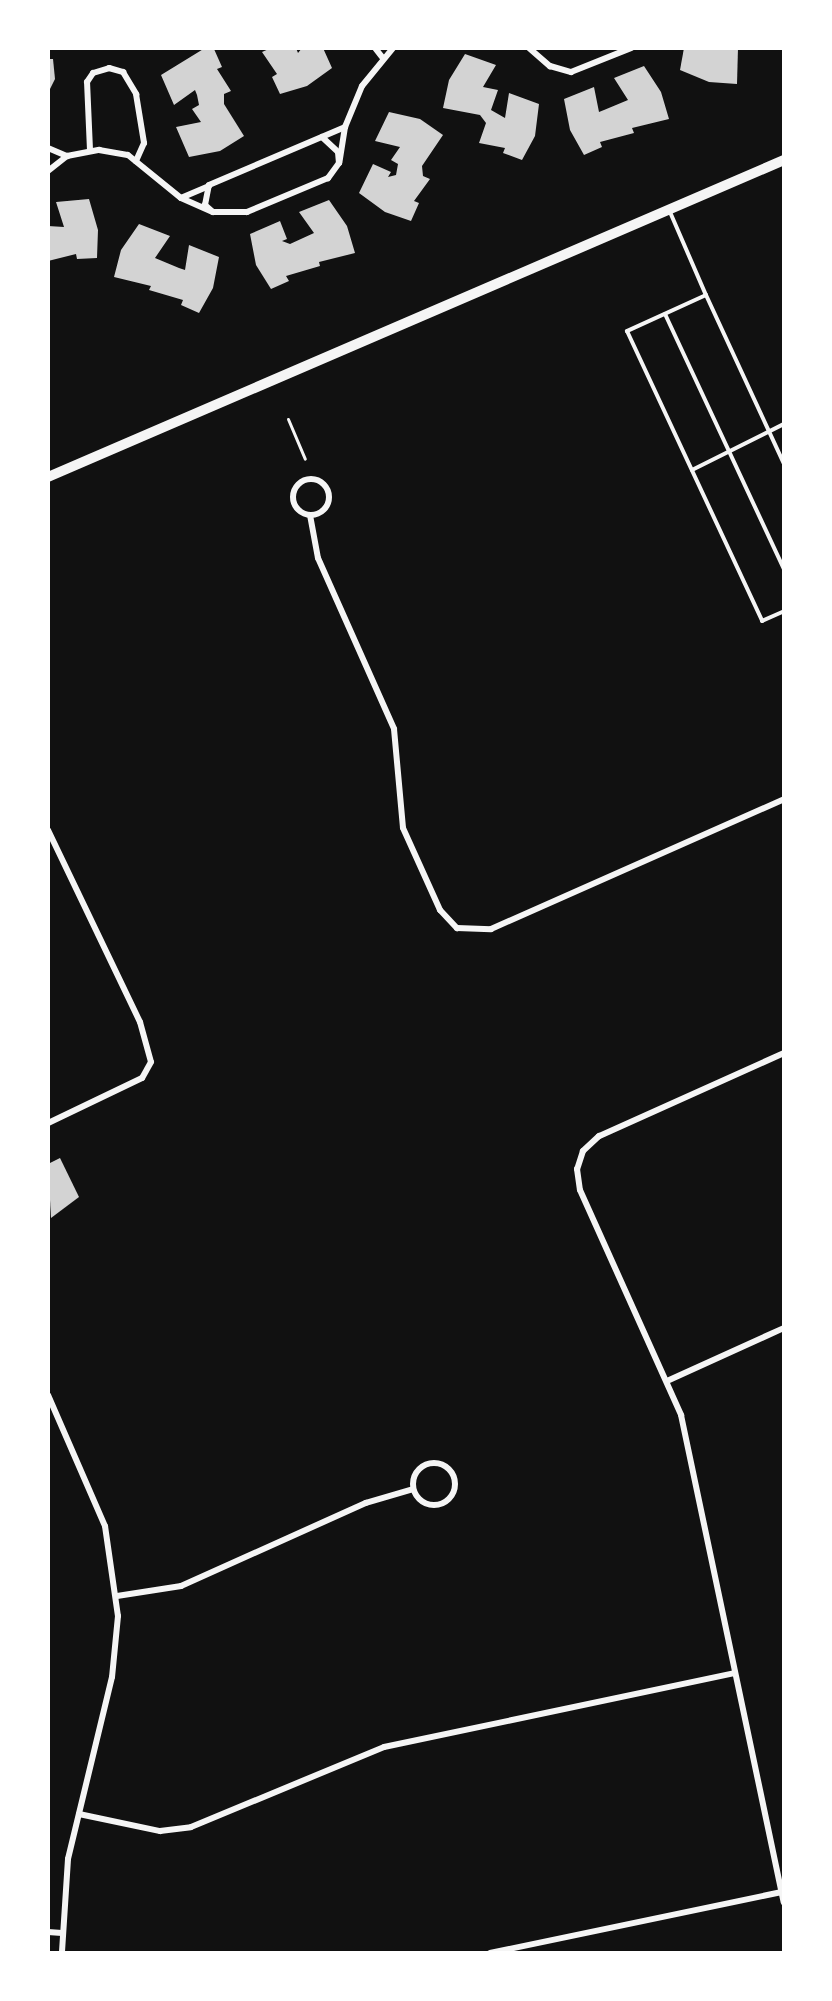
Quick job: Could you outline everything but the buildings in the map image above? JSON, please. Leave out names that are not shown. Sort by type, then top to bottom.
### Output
[{"type":"main road","points":[[48,477],[784,160]]},
{"type":"street","points":[[375,48],[382,57]]},
{"type":"street","points":[[48,171],[67,156],[90,150],[120,152],[136,160],[181,198],[213,212],[247,212],[328,178],[339,163],[345,127],[382,57],[393,48]]},
{"type":"street","points":[[529,48],[550,66],[571,72],[631,48]]},
{"type":"street","points":[[90,150],[87,82],[93,73],[109,68],[123,72],[136,94],[144,143],[136,160]]},
{"type":"street","points":[[181,198],[345,127]]},
{"type":"street","points":[[321,137],[334,145],[339,163]]},
{"type":"street","points":[[48,148],[67,156]]},
{"type":"street","points":[[209,185],[203,201],[213,212]]},
{"type":"street","points":[[310,515],[326,508],[329,496],[315,479],[298,484],[293,495],[296,506],[310,515],[318,558],[394,729],[403,828],[440,910],[457,928],[491,929],[784,799]]},
{"type":"street","points":[[48,830],[140,1022],[151,1062],[142,1078],[48,1123]]},
{"type":"street","points":[[784,1053],[599,1136],[579,1160],[580,1190],[667,1381],[685,1431],[734,1673],[784,1902]]},
{"type":"street","points":[[667,1381],[784,1328]]},
{"type":"street","points":[[48,1395],[97,1502],[117,1596],[112,1677],[64,1884],[62,1953]]},
{"type":"street","points":[[438,1463],[454,1476],[455,1490],[441,1505],[426,1505],[413,1489],[414,1475],[424,1465],[438,1463]]},
{"type":"street","points":[[117,1596],[174,1589],[366,1503],[413,1489]]},
{"type":"street","points":[[79,1814],[160,1831],[191,1827],[384,1747],[734,1673]]},
{"type":"street","points":[[490,1953],[782,1892]]},
{"type":"street","points":[[48,1932],[62,1933]]},
{"type":"lane","points":[[669,209],[784,464]]},
{"type":"lane","points":[[706,295],[627,331],[762,621],[784,611]]},
{"type":"lane","points":[[665,314],[784,569]]},
{"type":"lane","points":[[692,470],[784,424]]},
{"type":"path","points":[[288,419],[305,459]]}]
